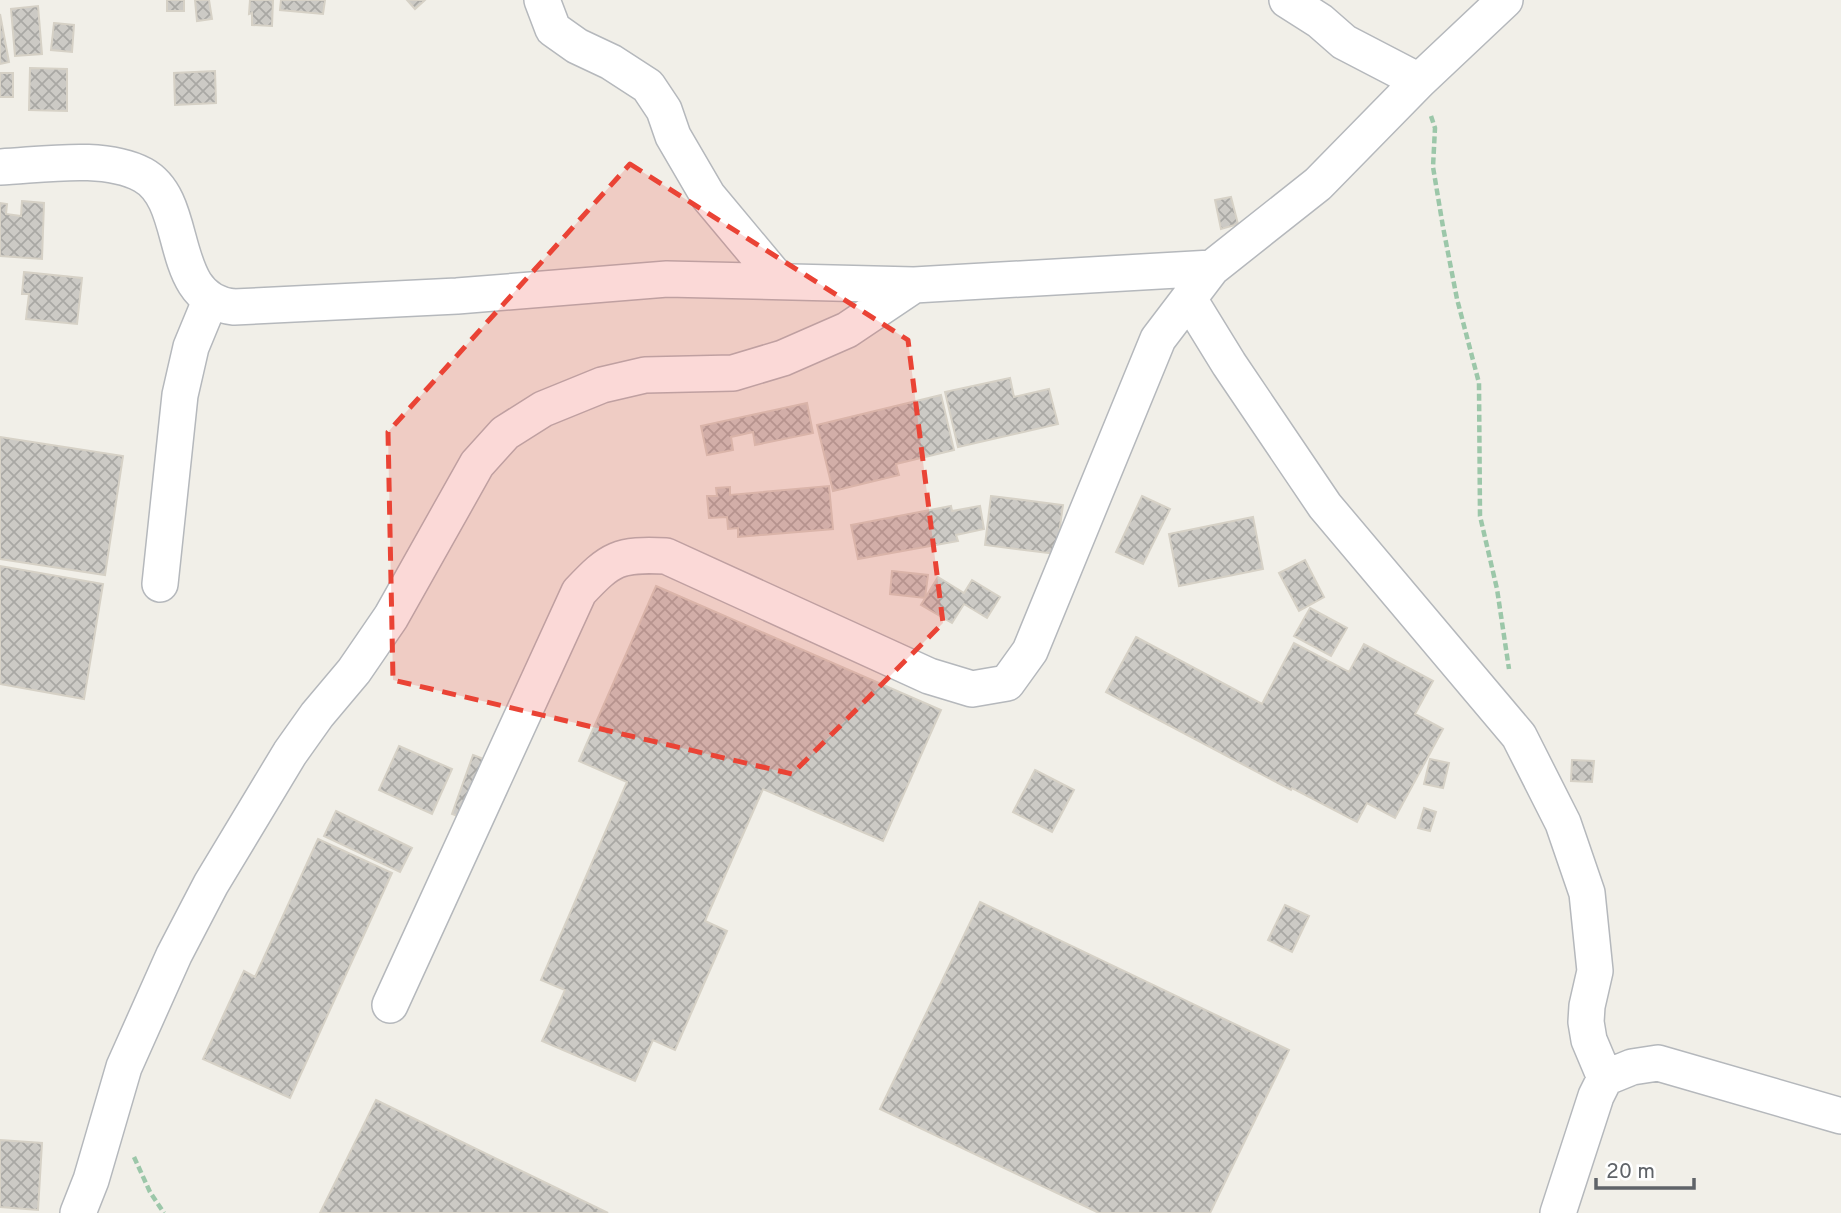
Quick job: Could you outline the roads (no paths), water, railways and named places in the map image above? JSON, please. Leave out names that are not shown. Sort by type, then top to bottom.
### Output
[{"type":"street","points":[[542,0],[553,29],[577,46],[611,62],[648,86],[664,110],[673,136],[708,196],[779,282]]},
{"type":"street","points":[[1287,0],[1344,42],[1419,82]]},
{"type":"street","points":[[390,1005],[579,592],[604,566],[633,555],[666,556],[929,676],[972,689],[1007,683],[1030,651],[1158,339],[1212,268],[1318,184],[1505,0]]},
{"type":"street","points":[[0,167],[94,163],[120,166],[144,175],[162,192],[195,287],[210,301],[226,307],[457,296],[667,279],[914,285],[1212,268]]},
{"type":"street","points":[[78,1213],[91,1180],[124,1067],[174,955],[211,884],[290,753],[391,617],[477,464],[486,454],[505,433],[543,409],[590,390],[645,375],[733,373],[783,358],[848,330],[914,285]]},
{"type":"street","points":[[1189,299],[1229,364],[1325,506],[1519,736],[1563,823],[1587,894],[1595,971],[1586,1022],[1589,1040],[1605,1078]]},
{"type":"street","points":[[160,584],[180,395],[191,347],[210,301]]},
{"type":"street","points":[[1558,1213],[1596,1096],[1605,1078],[1632,1067],[1658,1063],[1841,1116]]}]
